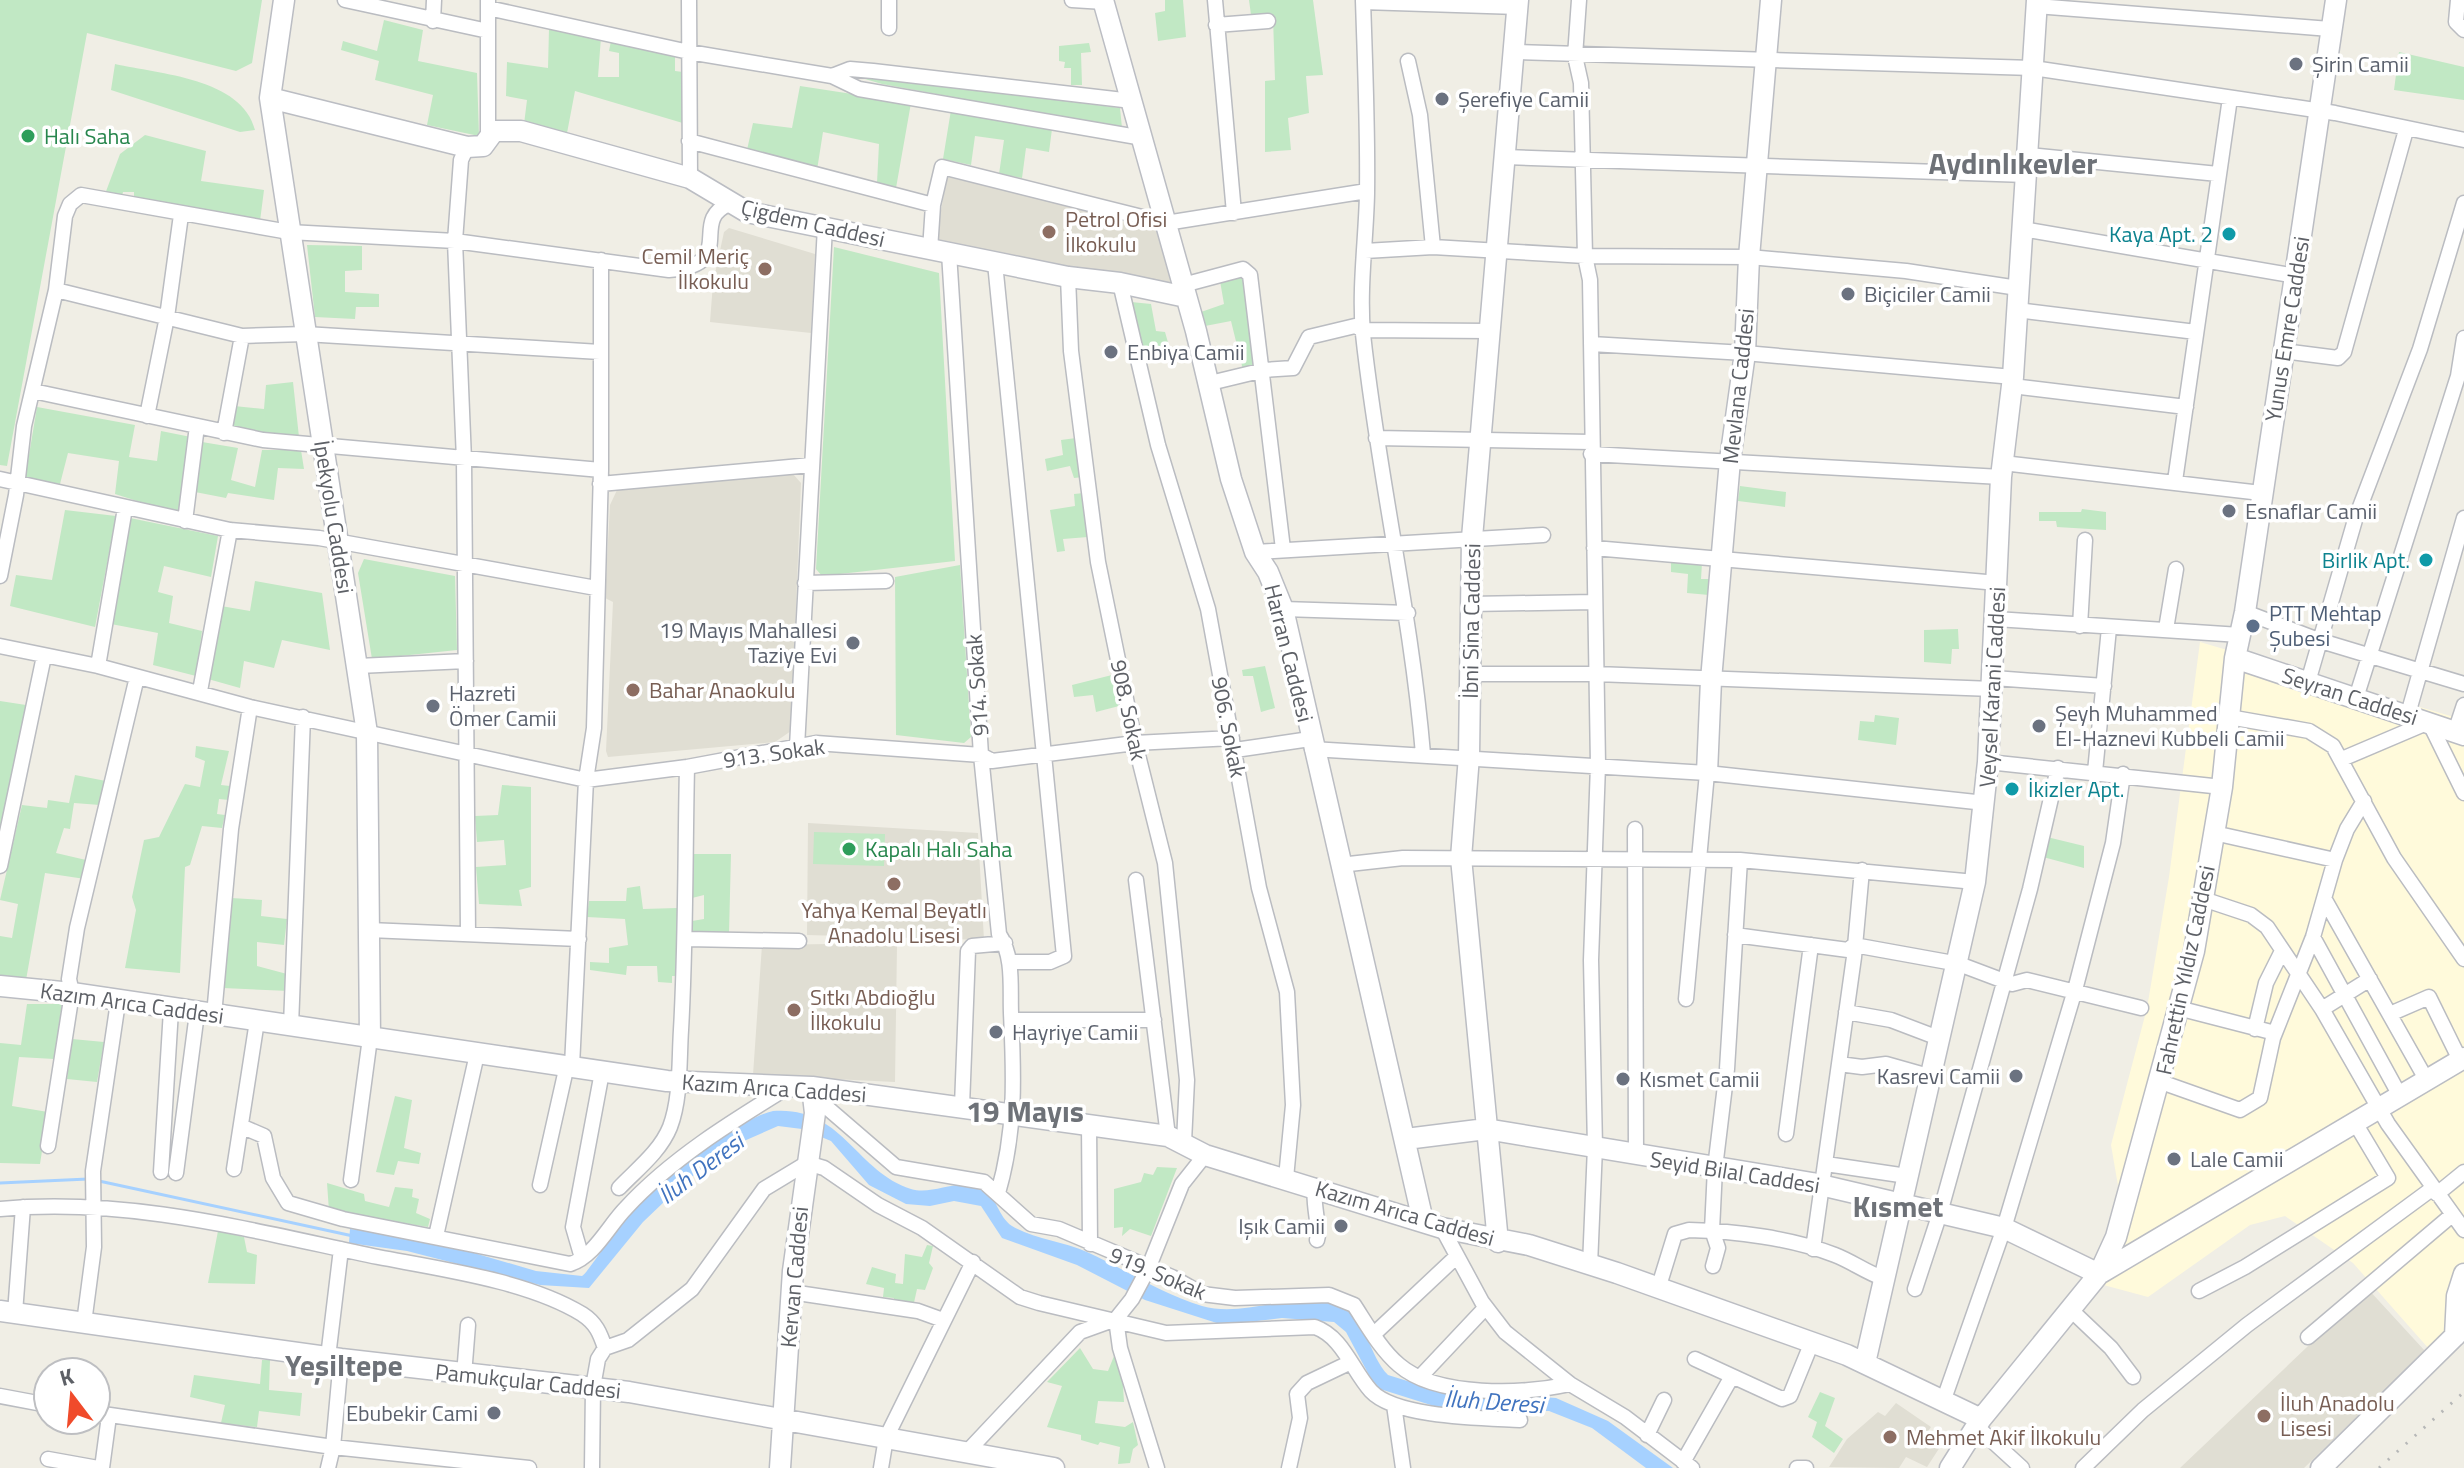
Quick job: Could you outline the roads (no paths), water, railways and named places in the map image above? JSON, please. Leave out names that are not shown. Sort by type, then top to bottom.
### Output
[{"type":"street","name":"İpekyolu Caddesi","points":[[284,0],[270,98],[367,733],[370,1038]]},
{"type":"street","points":[[345,0],[488,31]]},
{"type":"street","points":[[433,21],[434,0]]},
{"type":"street","points":[[689,0],[690,178]]},
{"type":"street","points":[[889,0],[889,28]]},
{"type":"street","points":[[1072,0],[1104,1]]},
{"type":"street","points":[[1215,0],[1234,213]]},
{"type":"street","points":[[1579,0],[1575,56],[1581,83],[1585,256],[1590,280],[1598,765],[1593,859],[1595,1147],[1590,1265]]},
{"type":"street","name":"Mevlana Caddesi","points":[[1707,773],[1711,680],[1730,460],[1745,353],[1749,257],[1771,0]]},
{"type":"street","name":"Yunus Emre Caddesi","points":[[2235,658],[2245,612],[2336,0]]},
{"type":"street","points":[[2458,0],[2456,22],[2464,30]]},
{"type":"street","name":"Harran Caddesi","points":[[1104,1],[1185,291],[1231,479],[1255,552],[1268,572],[1283,609],[1311,744],[1415,1183],[1433,1225]]},
{"type":"street","points":[[1423,754],[1408,613],[1376,438],[1363,330],[1367,191],[1363,1],[1518,3]]},
{"type":"street","name":"İbni Sina Caddesi","points":[[1498,1242],[1461,858],[1469,756],[1472,538],[1482,439],[1483,382],[1498,250],[1518,3]]},
{"type":"street","points":[[2036,3],[2330,29]]},
{"type":"street","name":"Veysel Karani Caddesi","points":[[1865,1363],[1900,1202],[1959,964],[1975,882],[1985,803],[2002,470],[2013,382],[2036,3]]},
{"type":"street","points":[[488,134],[488,4],[689,52],[832,76],[859,89],[1143,138]]},
{"type":"street","points":[[1216,25],[1268,21]]},
{"type":"street","points":[[1514,52],[2033,68],[2319,112],[2464,140]]},
{"type":"street","points":[[1408,61],[1420,115],[1433,247]]},
{"type":"street","points":[[832,76],[850,69],[1132,101]]},
{"type":"street","points":[[270,98],[467,147],[461,160],[455,241],[464,460],[469,753],[468,934]]},
{"type":"street","points":[[2175,481],[2230,98]]},
{"type":"street","points":[[2283,351],[2338,358],[2344,352],[2406,130]]},
{"type":"street","name":"Çigdem Caddesi","points":[[467,147],[483,146],[488,134],[494,131],[521,131],[690,178],[747,212],[1068,277],[1185,291]]},
{"type":"street","points":[[689,141],[933,205]]},
{"type":"street","points":[[1505,157],[1756,167],[2027,165],[2218,174]]},
{"type":"street","name":"914. Sokak","points":[[998,1193],[1016,1065],[1009,962],[1005,943],[999,934],[981,755],[933,205],[942,167],[1166,223]]},
{"type":"street","points":[[1166,223],[1367,191]]},
{"type":"street","points":[[0,576],[24,426],[56,290],[65,216],[70,204],[81,195],[289,232],[455,241],[643,268],[692,269],[705,260],[711,243],[710,223],[714,215],[730,204]]},
{"type":"street","points":[[2308,682],[2355,520],[2420,349],[2464,203]]},
{"type":"street","points":[[147,416],[167,317],[181,215]]},
{"type":"street","points":[[797,747],[825,227]]},
{"type":"street","points":[[2022,229],[2296,276]]},
{"type":"street","points":[[1365,251],[1433,247],[1585,256],[1749,257],[1906,271],[2018,288]]},
{"type":"street","points":[[540,1185],[569,1066],[579,939],[586,780],[594,728],[601,477],[601,260]]},
{"type":"street","points":[[995,263],[1005,390],[1026,545],[1064,956],[1050,962],[1009,962]]},
{"type":"street","points":[[1185,291],[1248,270],[1264,370],[1283,549]]},
{"type":"street","name":"908. Sokak","points":[[1068,277],[1071,351],[1098,562],[1135,743],[1165,863],[1187,1080],[1176,1139]]},
{"type":"street","name":"906. Sokak","points":[[1120,283],[1158,445],[1208,609],[1259,888],[1287,992],[1293,1105],[1286,1178]]},
{"type":"street","points":[[56,290],[242,336],[305,334],[600,352]]},
{"type":"street","points":[[2017,310],[2196,332]]},
{"type":"street","points":[[1206,384],[1264,370],[1293,368],[1314,334],[1355,326],[1363,330],[1489,331]]},
{"type":"street","points":[[224,433],[242,336]]},
{"type":"street","points":[[2356,698],[2458,376],[2464,338]]},
{"type":"street","points":[[1591,344],[1745,353],[2013,382],[2186,407]]},
{"type":"street","points":[[33,391],[263,440],[322,443],[601,477],[811,465]]},
{"type":"street","points":[[185,521],[197,426]]},
{"type":"street","points":[[1376,438],[1482,439],[1730,460],[2002,470],[2175,481],[2261,493]]},
{"type":"street","points":[[0,479],[230,530],[339,543],[596,588]]},
{"type":"street","points":[[98,666],[125,508]]},
{"type":"street","points":[[2408,714],[2464,518]]},
{"type":"street","points":[[200,691],[230,530]]},
{"type":"street","points":[[1255,552],[1543,535]]},
{"type":"street","points":[[2080,626],[2085,540]]},
{"type":"street","points":[[1594,548],[1998,583]]},
{"type":"street","points":[[2166,629],[2176,569]]},
{"type":"street","points":[[805,583],[886,581]]},
{"type":"street","points":[[1470,604],[1595,602]]},
{"type":"street","points":[[1283,609],[1408,613]]},
{"type":"street","points":[[2245,612],[2321,641],[2464,684]]},
{"type":"street","points":[[1996,619],[2240,635]]},
{"type":"street","points":[[2095,772],[2109,628]]},
{"type":"street","name":"913. Sokak","points":[[0,646],[98,666],[200,691],[250,707],[586,780],[687,767],[816,743],[981,755],[992,761],[1135,743],[1311,744],[1707,773],[1985,803]]},
{"type":"street","points":[[0,866],[44,656]]},
{"type":"street","name":"Seyran Caddesi","points":[[2235,658],[2460,733]]},
{"type":"street","name":"Fahrettin Yıldız Caddesi","points":[[2099,1274],[2116,1237],[2161,1082],[2194,951],[2212,901],[2214,833],[2222,787],[2235,658]]},
{"type":"street","points":[[358,666],[466,661]]},
{"type":"street","points":[[1470,674],[2104,686]]},
{"type":"street","points":[[48,1146],[72,993],[69,979],[77,928],[137,677]]},
{"type":"street","points":[[2460,733],[2464,705]]},
{"type":"street","points":[[176,1173],[206,1014],[250,707]]},
{"type":"street","points":[[291,1026],[303,717]]},
{"type":"street","points":[[2229,717],[2309,731],[2327,741],[2342,759],[2394,858],[2428,912],[2463,953]]},
{"type":"street","points":[[2342,759],[2429,722],[2464,793]]},
{"type":"street","points":[[1988,762],[2123,774],[2222,787]]},
{"type":"street","points":[[619,1188],[659,1146],[670,1127],[678,1082],[686,939],[683,864],[687,767]]},
{"type":"street","points":[[1915,1289],[1940,1213],[2045,830],[2058,768]]},
{"type":"street","points":[[1686,999],[1707,773]]},
{"type":"street","points":[[1944,1399],[2004,1228],[2075,990],[2113,843],[2123,774]]},
{"type":"street","points":[[2161,1082],[2240,1110],[2260,1098],[2275,1033],[2313,937],[2335,860],[2364,801]]},
{"type":"street","points":[[1635,829],[1636,1156]]},
{"type":"street","points":[[2214,833],[2335,860]]},
{"type":"street","points":[[1340,865],[1403,858],[1740,860],[1975,882]]},
{"type":"street","points":[[1713,1266],[1718,1248],[1712,1230],[1715,1168],[1727,1069],[1740,860]]},
{"type":"street","points":[[1813,1249],[1862,870]]},
{"type":"street","points":[[1136,880],[1154,1020],[1176,1139]]},
{"type":"street","points":[[2325,900],[2426,1079]]},
{"type":"street","points":[[2212,901],[2261,921],[2322,1009],[2380,1105],[2388,1124],[2464,1230]]},
{"type":"street","points":[[369,930],[579,939]]},
{"type":"street","points":[[1735,935],[1848,950],[1854,945]]},
{"type":"street","points":[[2313,937],[2399,1094]]},
{"type":"street","points":[[686,939],[799,941]]},
{"type":"street","points":[[962,1106],[968,951],[972,946],[1005,943]]},
{"type":"street","points":[[1786,1134],[1811,945]]},
{"type":"street","points":[[1854,945],[1959,964],[2012,984],[2027,980],[2141,1008]]},
{"type":"street","points":[[2255,1029],[2266,983],[2282,951]]},
{"type":"street","points":[[2322,1009],[2370,979]]},
{"type":"street","name":"Kazım Arıca Caddesi","points":[[0,986],[72,993],[171,1010],[678,1082],[812,1087],[1089,1124],[1176,1139],[1205,1155],[1315,1186],[1433,1225],[1498,1242],[1529,1245],[1812,1342],[1944,1399],[1977,1425]]},
{"type":"street","points":[[1950,1468],[1977,1425],[2099,1274],[2462,1059],[2429,997],[2390,1014]]},
{"type":"street","points":[[84,1323],[94,1247],[93,1171],[118,1002]]},
{"type":"street","points":[[2178,1008],[2275,1033]]},
{"type":"street","points":[[161,1172],[171,1010]]},
{"type":"street","points":[[1846,1012],[1891,1020],[1941,1039]]},
{"type":"street","points":[[1012,1020],[1154,1020]]},
{"type":"street","points":[[234,1169],[243,1127],[257,1021]]},
{"type":"street","points":[[351,1180],[370,1038]]},
{"type":"street","points":[[436,1236],[477,1054]]},
{"type":"street","points":[[1839,1064],[1862,1067],[1886,1064],[1932,1077]]},
{"type":"street","points":[[582,1258],[573,1227],[602,1072]]},
{"type":"street","points":[[243,1127],[264,1136],[273,1178],[288,1203],[343,1219],[436,1236],[547,1262],[570,1264],[582,1258],[625,1208],[661,1175],[740,1116],[790,1086]]},
{"type":"street","name":"Kervan Caddesi","points":[[780,1468],[791,1292],[815,1113],[812,1087]]},
{"type":"street","name":"919. Sokak","points":[[812,1087],[824,1105],[896,1167],[984,1182],[1031,1224],[1059,1229],[1146,1272],[1202,1294],[1218,1297],[1337,1298],[1354,1305],[1402,1368],[1456,1387],[1518,1392],[1570,1384]]},
{"type":"street","points":[[2199,1291],[2245,1267],[2388,1178],[2354,1121]]},
{"type":"street","points":[[1089,1124],[1090,1244]]},
{"type":"street","name":"Seyid Bilal Caddesi","points":[[1406,1139],[1486,1129],[1823,1185],[2004,1228],[2099,1274]]},
{"type":"street","points":[[592,1468],[593,1387],[598,1359],[605,1348],[628,1340],[692,1289],[764,1189],[809,1155],[824,1168],[973,1262],[1020,1297],[1166,1333],[1315,1327],[1333,1337],[1371,1391],[1394,1405],[1468,1417],[1520,1420]]},
{"type":"street","points":[[966,1453],[1080,1332],[1116,1319],[1132,1299],[1146,1272],[1182,1184],[1205,1155]]},
{"type":"street","points":[[1826,1164],[1907,1176]]},
{"type":"street","points":[[2083,1468],[2143,1410],[2247,1325],[2464,1172]]},
{"type":"street","points":[[1381,1208],[1407,1202],[1412,1197],[1415,1183]]},
{"type":"street","points":[[1315,1186],[1317,1240]]},
{"type":"street","points":[[0,1209],[94,1200],[213,1221],[496,1283],[558,1301],[597,1327],[605,1348]]},
{"type":"street","points":[[8,1312],[23,1207]]},
{"type":"street","points":[[2308,1337],[2452,1215]]},
{"type":"street","points":[[1433,1225],[1457,1256],[1486,1307],[1505,1332],[1570,1384],[1625,1417],[1688,1465],[1731,1378]]},
{"type":"street","points":[[1658,1289],[1675,1234],[1689,1230],[1712,1230],[1813,1249],[1836,1255],[1858,1270],[1885,1279]]},
{"type":"street","points":[[328,1468],[333,1447],[334,1358],[341,1249]]},
{"type":"street","points":[[1374,1334],[1457,1256]]},
{"type":"street","points":[[881,1468],[886,1438],[973,1262]]},
{"type":"street","points":[[2321,1468],[2460,1331],[2457,1296],[2464,1274]]},
{"type":"street","points":[[791,1292],[918,1311],[943,1320]]},
{"type":"street","points":[[1421,1376],[1486,1307]]},
{"type":"street","points":[[2071,1310],[2111,1348],[2133,1377]]},
{"type":"street","name":"Pamukçular Caddesi","points":[[8,1312],[464,1375],[593,1387],[784,1417],[1054,1468]]},
{"type":"street","points":[[1116,1319],[1120,1348],[1157,1468]]},
{"type":"street","points":[[464,1375],[468,1325]]},
{"type":"street","points":[[1695,1359],[1782,1399],[1790,1396],[1812,1342]]},
{"type":"street","points":[[1289,1468],[1300,1418],[1299,1390],[1351,1362]]},
{"type":"street","points":[[0,1396],[32,1402]]},
{"type":"street","points":[[1647,1435],[1664,1400]]},
{"type":"street","points":[[1394,1405],[1403,1468]]},
{"type":"street","points":[[112,1415],[333,1447],[529,1468]]},
{"type":"street","points":[[1977,1425],[2022,1468]]},
{"type":"street","points":[[48,1459],[100,1468],[101,1436]]},
{"type":"street","points":[[1797,1468],[1806,1468]]},
{"type":"water","points":[[773,1111],[797,1112],[816,1119],[833,1129],[876,1169],[911,1189],[929,1190],[964,1184],[982,1189],[991,1196],[1012,1226],[1087,1252],[1187,1301],[1219,1309],[1306,1301],[1340,1307],[1349,1312],[1362,1328],[1388,1375],[1430,1388],[1556,1398],[1608,1421],[1673,1468],[1646,1468],[1592,1428],[1549,1411],[1467,1411],[1434,1406],[1380,1389],[1370,1377],[1346,1332],[1334,1322],[1282,1318],[1223,1325],[1145,1300],[1077,1265],[1002,1238],[981,1206],[954,1201],[930,1206],[906,1204],[869,1185],[831,1141],[802,1129],[778,1126],[744,1141],[687,1180],[643,1222],[589,1288],[540,1285],[407,1251],[349,1243],[350,1229],[426,1239],[536,1271],[582,1276],[625,1218],[654,1189],[716,1140]]},
{"type":"waterway","name":"İluh Deresi","points":[[0,1183],[88,1179]]},
{"type":"waterway","name":"İluh Deresi","points":[[99,1181],[353,1236]]},
{"type":"railway","points":[[2379,1468],[2464,1392]]},
{"type":"place","name":"Şirin Camii","points":[[2296,64]]},
{"type":"place","name":"Şerefiye Camii","points":[[1442,99]]},
{"type":"place","name":"Halı Saha","points":[[28,136]]},
{"type":"place","name":"Petrol Ofisi İlkokulu","points":[[1049,232]]},
{"type":"place","name":"Kaya Apt. 2","points":[[2229,234]]},
{"type":"place","name":"Cemil Meriç İlkokulu","points":[[765,269]]},
{"type":"place","name":"Biçiciler Camii","points":[[1848,294]]},
{"type":"place","name":"Enbiya Camii","points":[[1111,352]]},
{"type":"place","name":"Esnaflar Camii","points":[[2229,511]]},
{"type":"place","name":"Birlik Apt.","points":[[2426,560]]},
{"type":"place","name":"PTT Mehtap Şubesi","points":[[2253,626]]},
{"type":"place","name":"19 Mayıs Mahallesi Taziye Evi","points":[[853,643]]},
{"type":"place","name":"Bahar Anaokulu","points":[[633,690]]},
{"type":"place","name":"Hazreti Ömer Camii","points":[[433,706]]},
{"type":"place","name":"Şeyh Muhammed El-Haznevi Kubbeli Camii","points":[[2039,726]]},
{"type":"place","name":"İkizler Apt.","points":[[2012,789]]},
{"type":"place","name":"Kapalı Halı Saha","points":[[849,849]]},
{"type":"place","name":"Yahya Kemal Beyatlı Anadolu Lisesi","points":[[894,884]]},
{"type":"place","name":"Sıtkı Abdioğlu İlkokulu","points":[[794,1010]]},
{"type":"place","name":"Hayriye Camii","points":[[996,1032]]},
{"type":"place","name":"Kasrevi Camii","points":[[2016,1076]]},
{"type":"place","name":"Kısmet Camii","points":[[1623,1079]]},
{"type":"place","name":"Lale Camii","points":[[2174,1159]]},
{"type":"place","name":"Işık Camii","points":[[1341,1226]]},
{"type":"place","name":"Ebubekir Cami","points":[[494,1413]]},
{"type":"place","name":"İluh Anadolu Lisesi","points":[[2264,1416]]},
{"type":"place","name":"Mehmet Akif İlkokulu","points":[[1890,1437]]},
{"type":"district","name":"Aydınlıkevler","points":[[2013,164]]},
{"type":"district","name":"19 Mayıs","points":[[1025,1112]]},
{"type":"district","name":"Kısmet","points":[[1898,1207]]},
{"type":"district","name":"Yeşiltepe","points":[[344,1366]]}]
